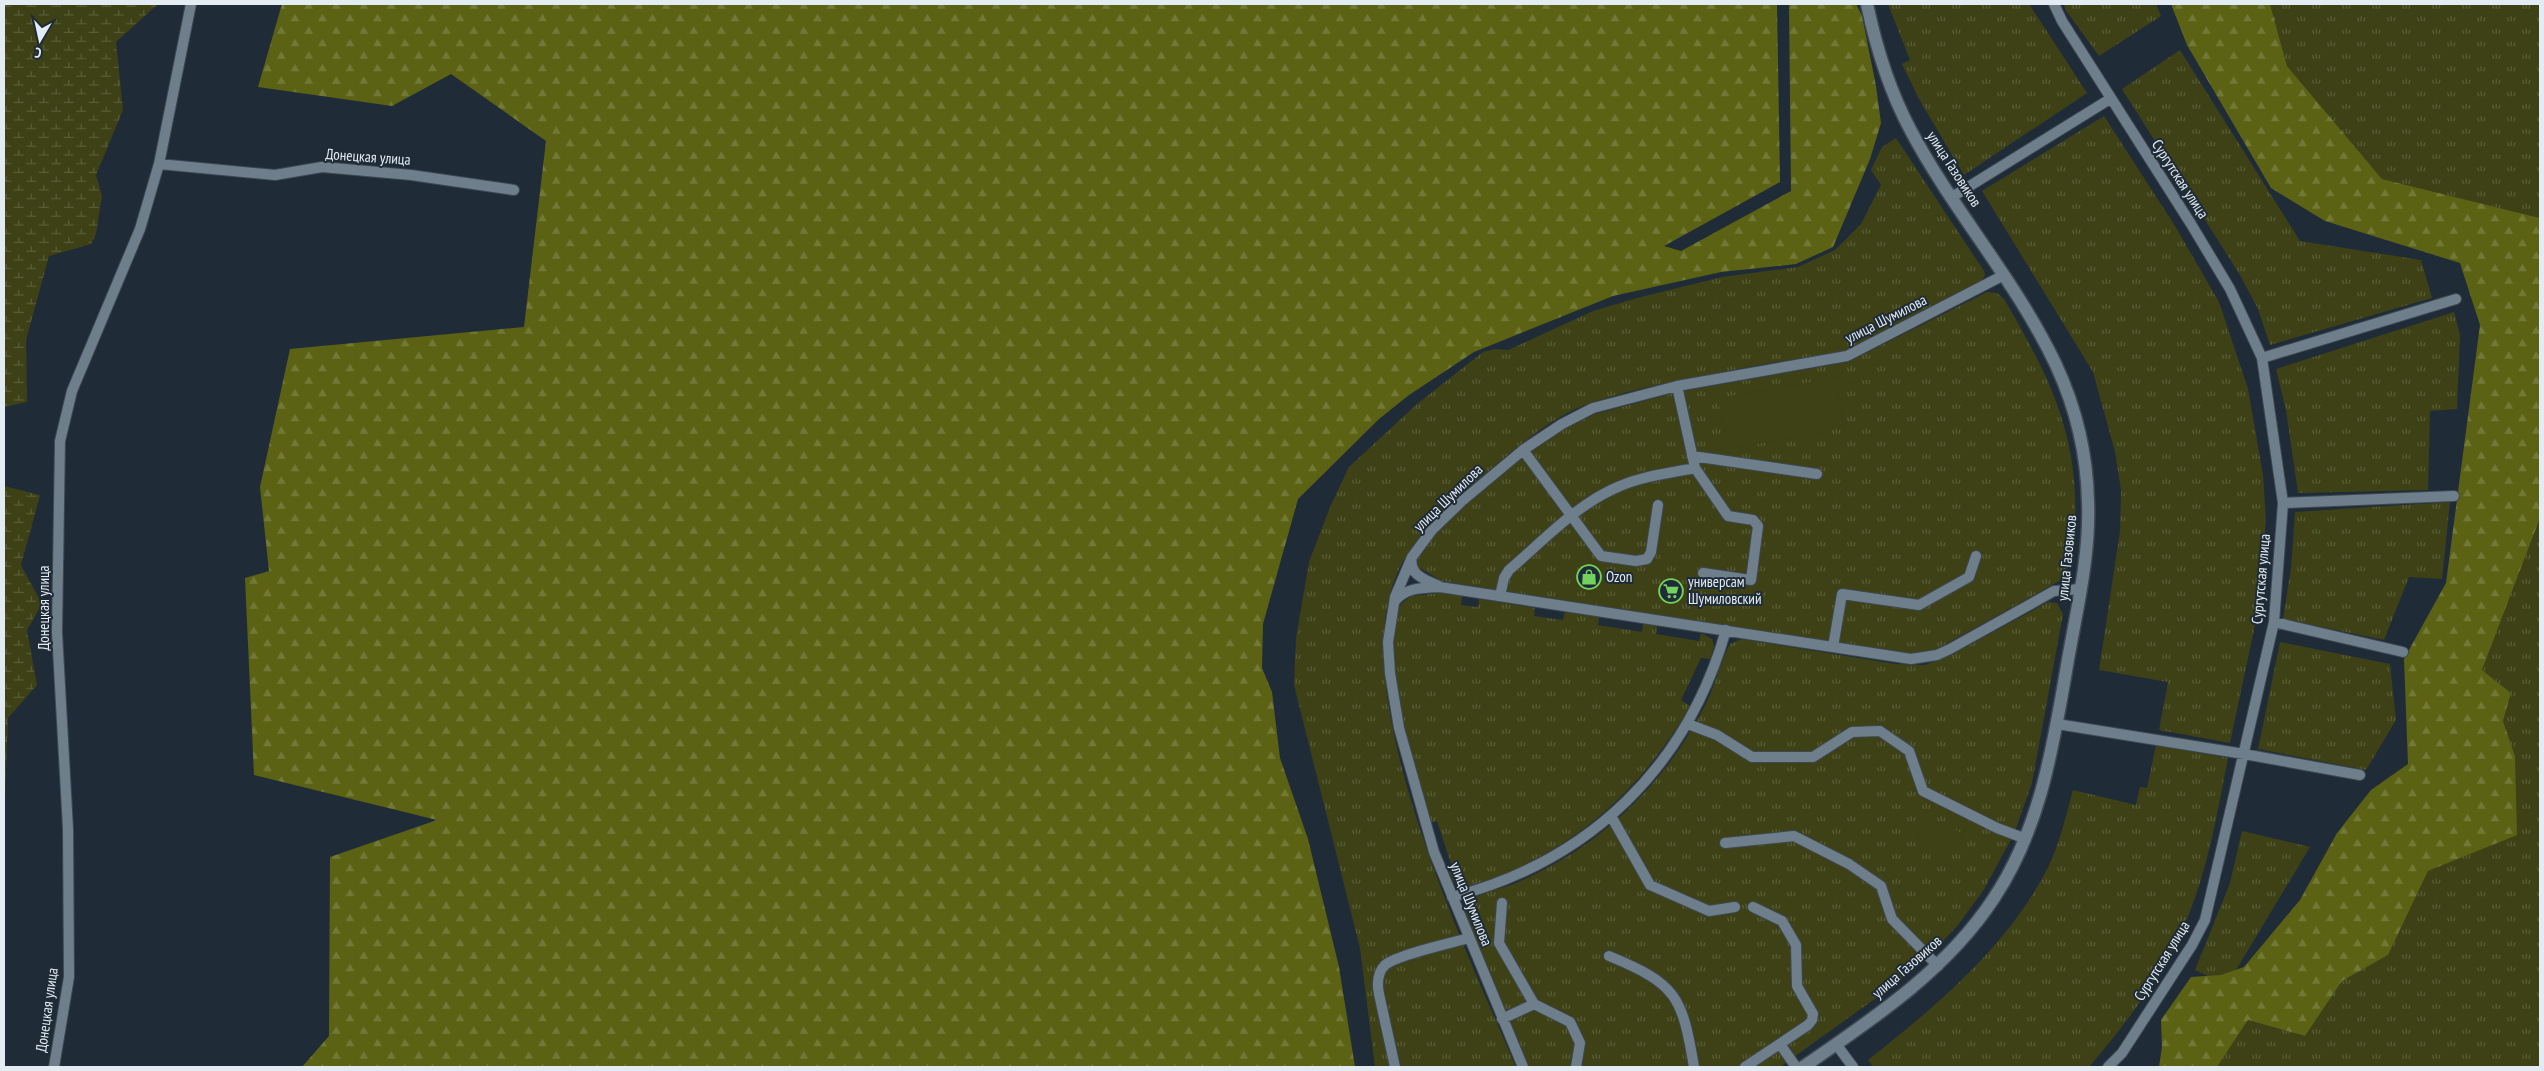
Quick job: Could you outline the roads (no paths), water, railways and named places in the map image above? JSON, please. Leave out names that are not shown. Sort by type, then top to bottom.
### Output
[{"type":"street","name":"Донецкая улица","points":[[54,1067],[69,977],[68,828],[57,632],[60,441],[72,391],[140,229],[160,164],[191,4]]},
{"type":"street","name":"улица Газовиков","points":[[1803,1067],[1905,994],[1938,966],[1968,933],[1994,898],[2026,839],[2044,787],[2057,724],[2088,538],[2088,499],[2084,461],[2077,424],[2065,387],[2048,347],[1911,132],[1882,62],[1867,4]]},
{"type":"street","name":"Сургутская улица","points":[[2054,4],[2062,21],[2110,99],[2191,224],[2230,289],[2262,358],[2284,503],[2274,622],[2205,920],[2192,945],[2122,1053],[2108,1067]]},
{"type":"street","points":[[1952,197],[2110,99]]},
{"type":"street","name":"Донецкая улица","points":[[160,164],[275,175],[322,167],[411,175],[514,190]]},
{"type":"street","name":"улица Шумилова","points":[[1523,1067],[1434,852],[1399,728],[1388,650],[1393,608],[1401,579],[1412,557],[1432,530],[1523,450],[1562,424],[1593,408],[1677,386],[1847,356],[2004,276]]},
{"type":"street","points":[[2262,358],[2456,299]]},
{"type":"street","points":[[1677,386],[1695,468],[1728,516],[1753,520],[1758,531],[1751,580],[1703,573]]},
{"type":"street","points":[[1523,450],[1601,556],[1642,561],[1650,556],[1658,505]]},
{"type":"street","points":[[1692,456],[1817,474]]},
{"type":"street","points":[[1500,596],[1504,578],[1510,570],[1571,517],[1606,492],[1621,485],[1695,468]]},
{"type":"street","points":[[2284,503],[2454,496]]},
{"type":"street","points":[[1833,647],[1842,594],[1919,605],[1969,577],[1976,556]]},
{"type":"street","points":[[1412,557],[1412,567],[1418,575],[1440,587]]},
{"type":"street","points":[[1415,589],[1407,586],[1401,579],[1409,575],[1418,575]]},
{"type":"street","points":[[1393,608],[1401,594],[1415,589],[1440,587],[1895,657],[1924,658],[1950,648],[2054,591],[2080,589]]},
{"type":"street","points":[[2274,622],[2403,652]]},
{"type":"street","points":[[1452,897],[1494,885],[1535,867],[1573,845],[1611,816],[1655,771],[1688,724],[1712,673],[1726,630]]},
{"type":"street","points":[[1688,724],[1718,736],[1752,757],[1813,757],[1852,732],[1880,731],[1910,752],[1923,790],[1997,828],[2026,839]]},
{"type":"street","points":[[2057,724],[2360,775]]},
{"type":"street","points":[[1611,816],[1650,885],[1709,911],[1735,907]]},
{"type":"street","points":[[1726,843],[1794,836],[1849,864],[1881,886],[1892,919],[1938,966]]},
{"type":"street","points":[[1502,903],[1499,943],[1534,1004],[1570,1022],[1580,1043],[1576,1067]]},
{"type":"street","points":[[1745,1067],[1810,1023],[1813,1014],[1797,986],[1796,944],[1782,920],[1753,907]]},
{"type":"street","points":[[1395,1067],[1377,982],[1384,966],[1402,956],[1469,938]]},
{"type":"street","points":[[1609,956],[1645,971],[1670,989],[1686,1020],[1694,1067]]},
{"type":"street","points":[[1502,1018],[1534,1004]]},
{"type":"street","points":[[1780,1044],[1796,1067]]},
{"type":"street","points":[[1836,1044],[1853,1067]]},
{"type":"place","name":"Ozon","points":[[1589,577]]},
{"type":"place","name":"универсам Шумиловский","points":[[1671,591]]}]
